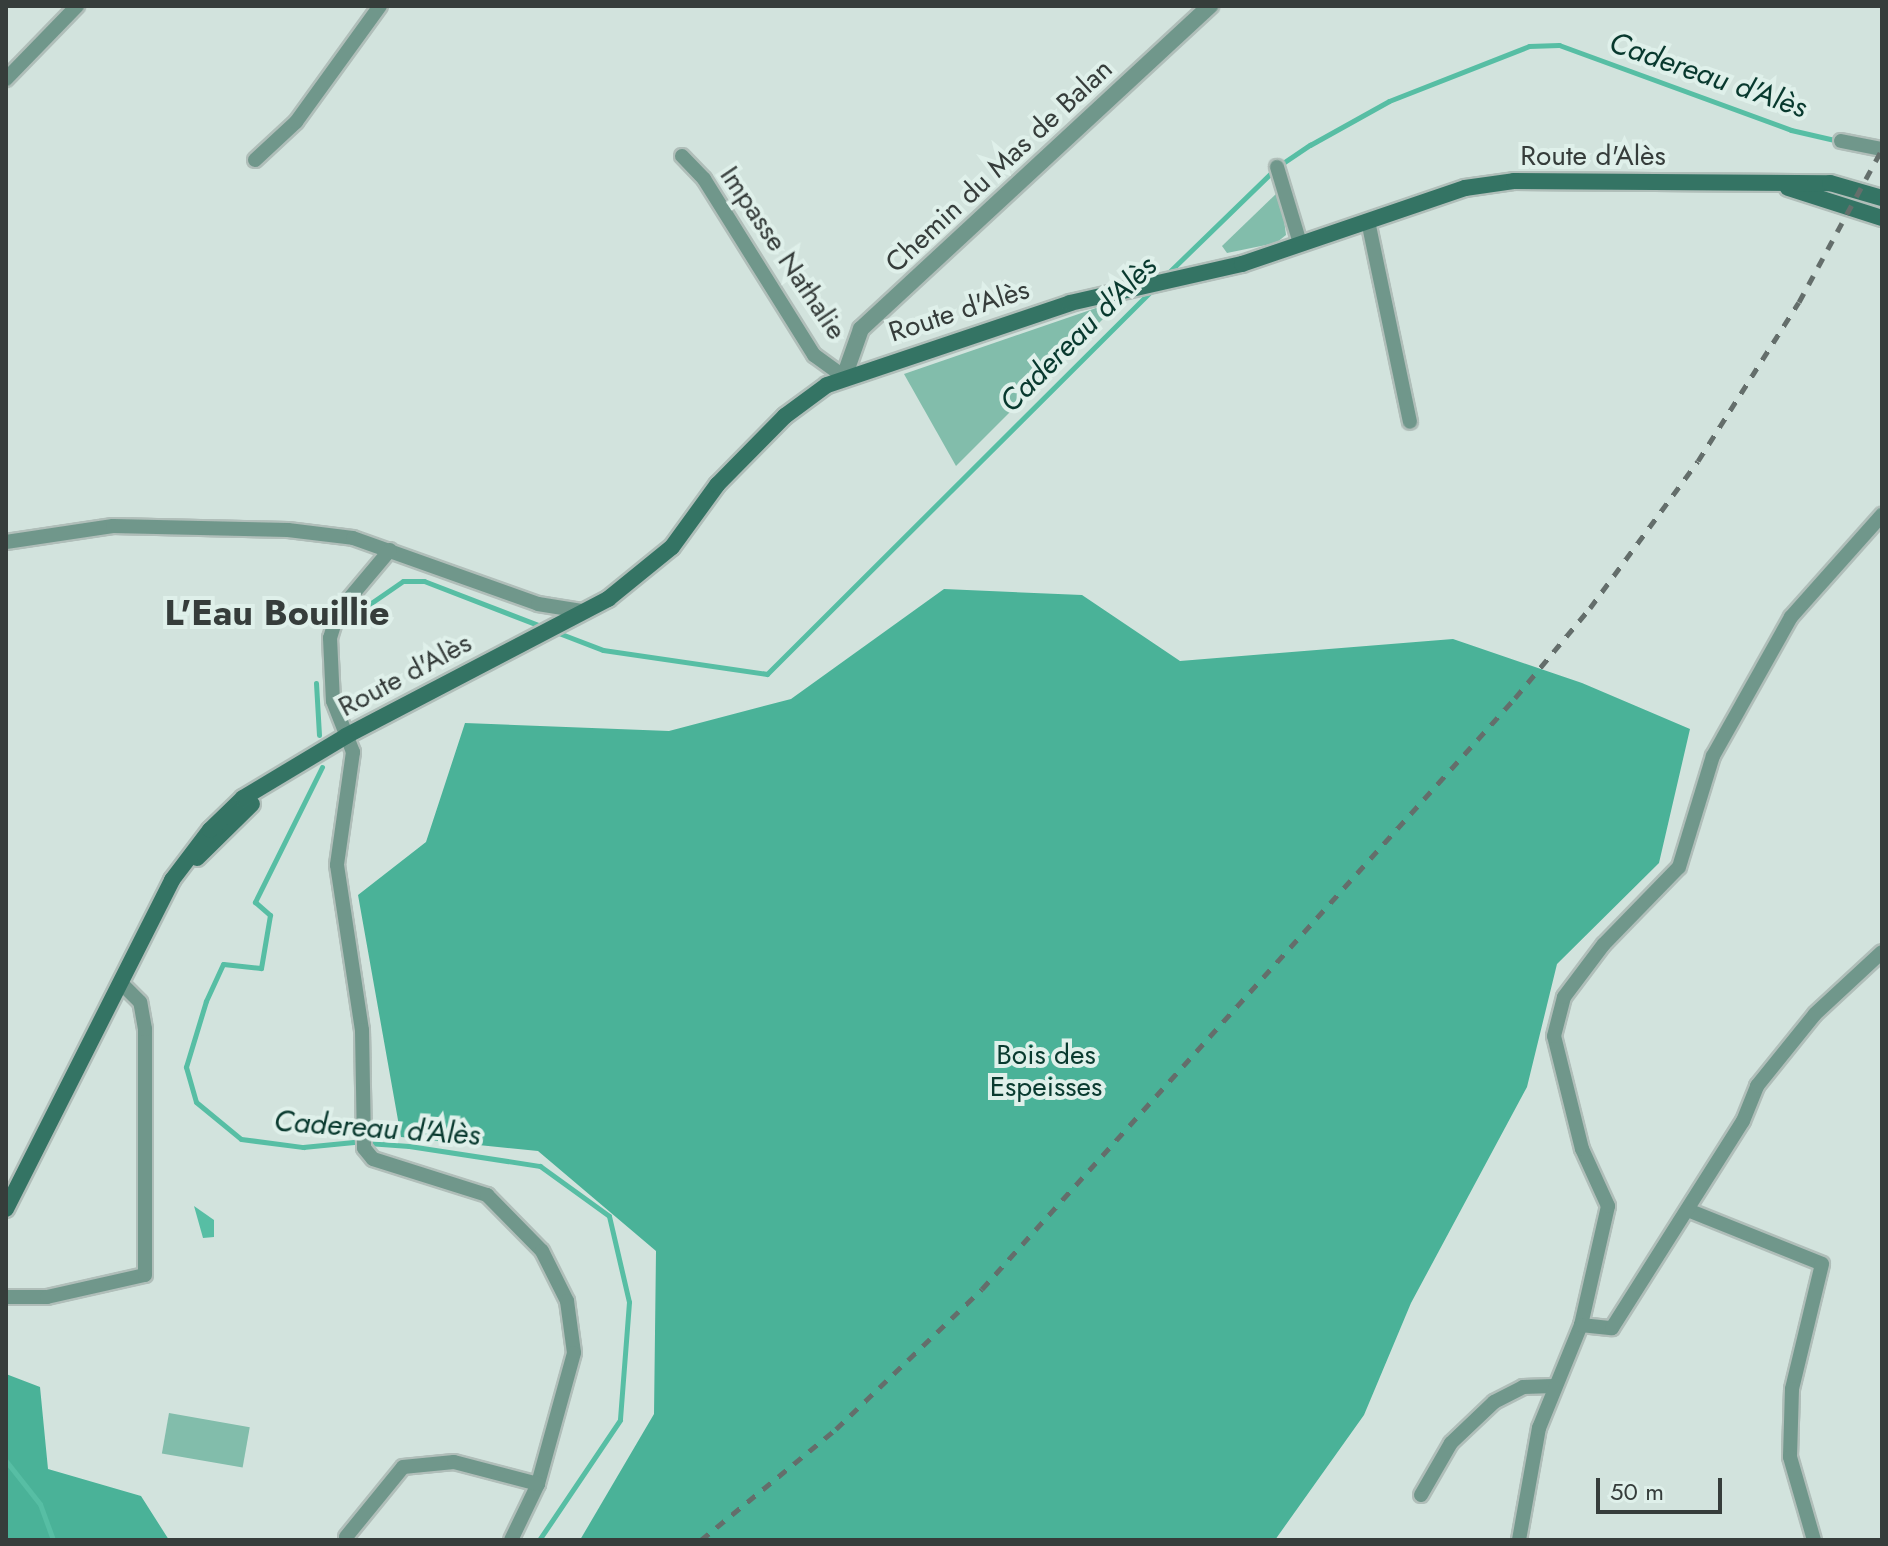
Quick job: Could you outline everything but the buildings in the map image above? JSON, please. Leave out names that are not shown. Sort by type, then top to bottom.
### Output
[{"type":"main road","name":"Route d'Alès","points":[[6,1209],[172,880],[290,769],[581,611],[639,576],[672,547],[717,485],[785,416],[844,377],[1056,308],[1195,275],[1465,188],[1514,181],[1772,182],[1850,184],[1882,198]]},
{"type":"main road","name":"Route d'Alès","points":[[1772,182],[1882,218]]},
{"type":"street","points":[[6,79],[77,6]]},
{"type":"street","points":[[255,160],[296,122],[380,6]]},
{"type":"street","name":"Chemin du Mas de Balan","points":[[844,377],[861,329],[1210,6]]},
{"type":"street","points":[[1841,141],[1882,149]]},
{"type":"street","name":"Impasse Nathalie","points":[[682,156],[704,179],[814,355],[844,377]]},
{"type":"street","points":[[1277,167],[1300,243]]},
{"type":"street","points":[[1368,221],[1410,422]]},
{"type":"street","points":[[1519,1540],[1539,1428],[1581,1325],[1608,1206],[1582,1149],[1554,1036],[1564,997],[1604,944],[1679,867],[1713,756],[1784,630],[1882,515]]},
{"type":"street","points":[[6,542],[113,526],[195,524],[353,538],[538,604],[581,611]]},
{"type":"street","points":[[390,550],[338,612],[330,638],[333,701],[353,752],[337,865],[362,1030],[364,1148],[373,1159],[487,1195],[542,1251],[567,1301],[574,1353],[538,1484],[511,1540]]},
{"type":"street","points":[[1581,1325],[1612,1328],[1743,1121],[1757,1086],[1815,1014],[1882,952]]},
{"type":"street","points":[[6,1297],[47,1297],[145,1275],[145,1029],[140,1002],[120,982]]},
{"type":"street","points":[[1688,1210],[1822,1264],[1792,1389],[1790,1457],[1814,1540]]},
{"type":"street","points":[[1421,1495],[1451,1443],[1494,1402],[1523,1387],[1554,1386]]},
{"type":"street","points":[[346,1537],[403,1467],[454,1462],[538,1484]]},
{"type":"shaded area","points":[[1280,190],[1286,235],[1276,243],[1227,253],[1222,246]]},
{"type":"shaded area","points":[[1099,307],[1111,311],[956,466],[904,374]]},
{"type":"shaded area","points":[[194,1206],[214,1220],[214,1237],[203,1238]]},
{"type":"shaded area","points":[[169,1413],[250,1427],[243,1468],[162,1453]]},
{"type":"green space","name":"Bois des Espeisses","points":[[944,589],[1082,595],[1180,661],[1453,639],[1582,683],[1690,729],[1659,863],[1557,964],[1527,1087],[1411,1303],[1364,1415],[1275,1540],[580,1540],[654,1414],[656,1251],[538,1151],[401,1137],[358,895],[426,842],[465,723],[669,731],[791,699]]},
{"type":"green space","points":[[6,1374],[40,1387],[48,1469],[141,1496],[169,1540],[6,1540]]},
{"type":"waterway","name":"Cadereau d'Alès","points":[[1166,275],[1277,167],[1310,145],[1389,101],[1529,46],[1559,45],[1791,130],[1839,141]]},
{"type":"waterway","name":"Cadereau d'Alès","points":[[556,632],[603,650],[767,674],[1154,288]]},
{"type":"waterway","name":"Cadereau d'Alès","points":[[345,621],[403,581],[424,581],[546,628]]},
{"type":"waterway","name":"Cadereau d'Alès","points":[[316,683],[319,735]]},
{"type":"waterway","name":"Cadereau d'Alès","points":[[322,767],[255,902],[270,915],[261,968],[223,964],[206,1001],[186,1067],[196,1102],[241,1139],[303,1147],[354,1142],[409,1146],[540,1166],[609,1216],[629,1302],[620,1420],[539,1540]]},
{"type":"waterway","name":"Cadereau d'Alès","points":[[6,1461],[40,1504],[53,1540]]},
{"type":"railway","points":[[701,1540],[836,1429],[982,1289],[1515,698],[1590,608],[1698,461],[1799,302],[1882,149]]},
{"type":"district","name":"L'Eau Bouillie","points":[[277,613]]}]
